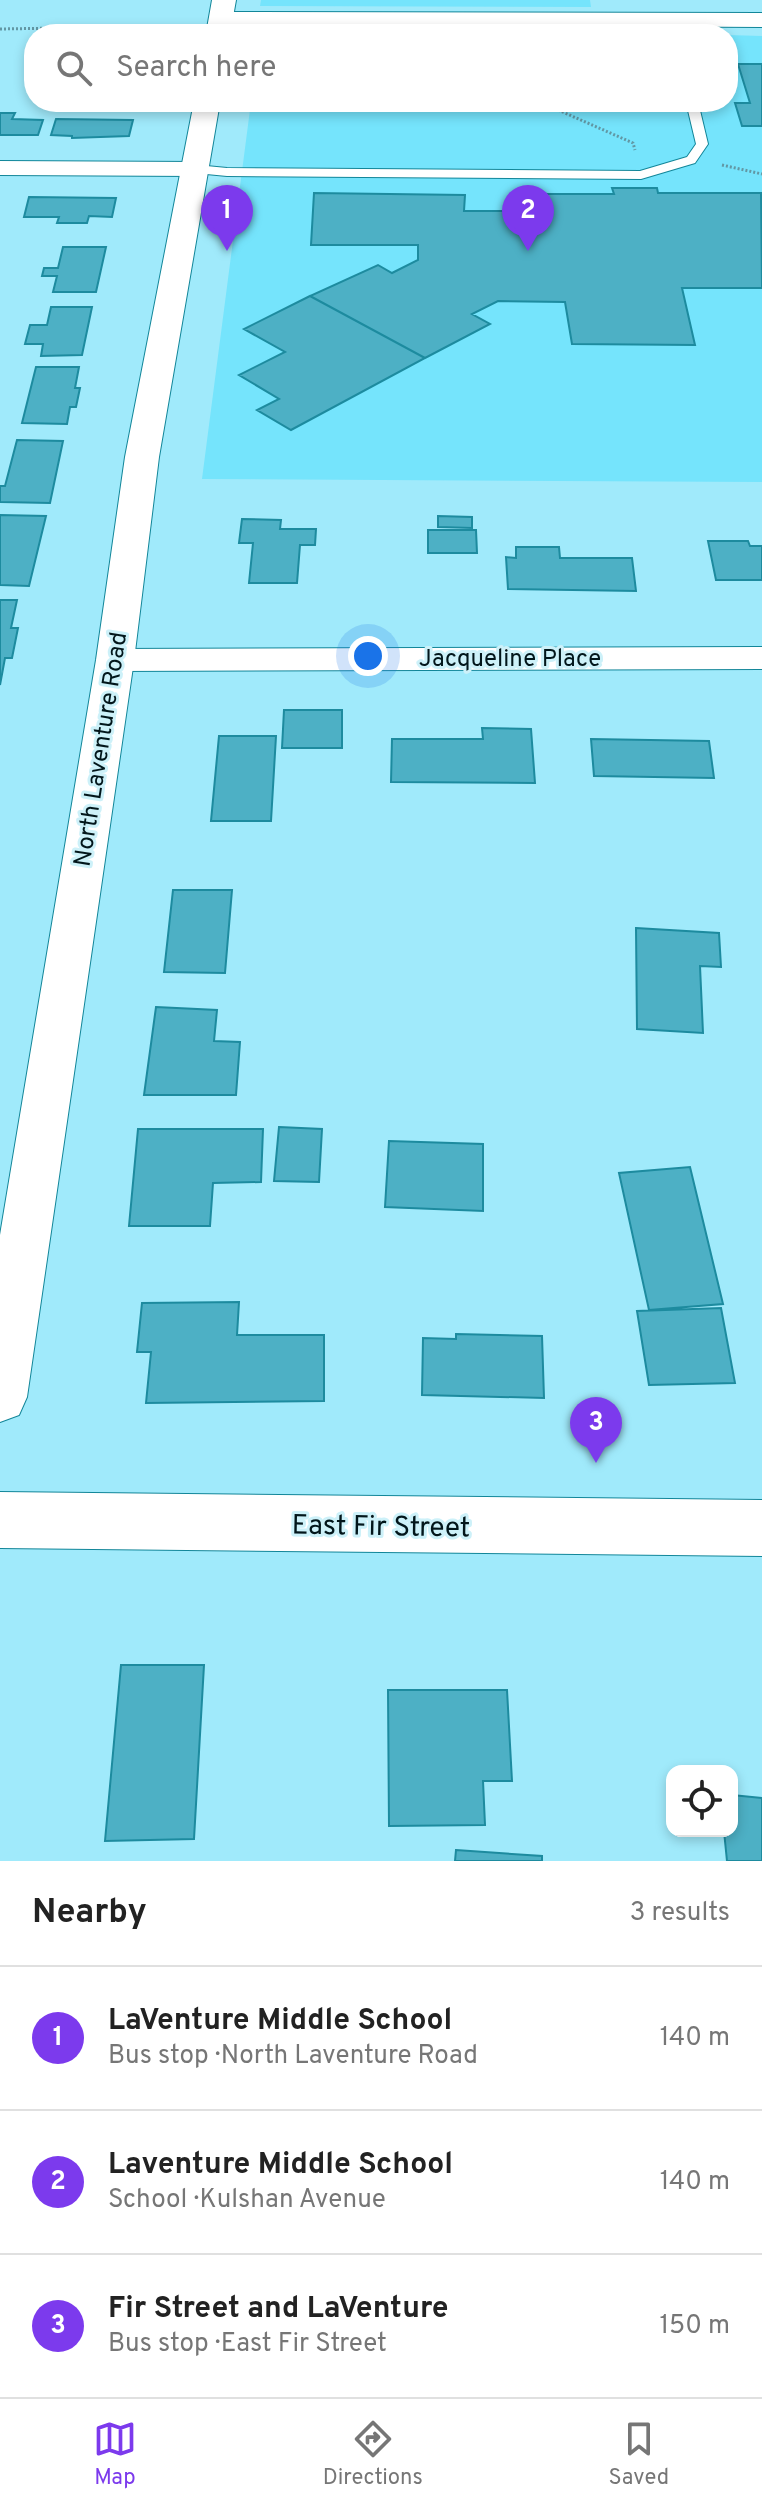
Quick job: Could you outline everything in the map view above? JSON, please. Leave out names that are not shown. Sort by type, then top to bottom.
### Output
[{"type":"street","points":[[221,18],[521,24]]},
{"type":"street","points":[[710,24],[762,20]]},
{"type":"street","name":"North Laventure Road","points":[[0,1397],[115,660],[142,457],[205,112]]},
{"type":"street","points":[[0,168],[196,169]]},
{"type":"street","name":"Jacqueline Place","points":[[115,660],[762,658]]},
{"type":"street","name":"East Fir Street","points":[[0,1520],[762,1528]]},
{"type":"lane","points":[[196,169],[227,172],[641,175],[691,160],[702,144],[694,112]]},
{"type":"path","points":[[0,29],[24,29]]},
{"type":"path","points":[[563,112],[633,143],[641,175]]},
{"type":"path","points":[[722,165],[762,174]]},
{"type":"shaded area","points":[[261,0],[590,0],[591,7],[260,6]]},
{"type":"shaded area","points":[[738,35],[762,36],[762,482],[202,479],[250,112],[738,112]]},
{"type":"building","points":[[738,64],[762,64],[762,126],[742,126],[738,103],[750,103]]},
{"type":"building","points":[[0,113],[15,113],[12,119],[43,120],[38,135],[0,135]]},
{"type":"building","points":[[56,119],[133,120],[129,136],[72,138],[51,135]]},
{"type":"building","points":[[612,188],[657,188],[658,193],[761,193],[762,288],[682,288],[695,345],[572,344],[565,302],[498,301],[472,314],[490,324],[425,358],[310,296],[378,265],[392,273],[418,260],[418,245],[311,245],[314,193],[465,195],[464,211],[518,211],[516,194],[614,194]]},
{"type":"building","points":[[29,197],[116,198],[112,217],[89,216],[87,223],[57,223],[59,217],[24,217]]},
{"type":"building","points":[[63,247],[106,247],[96,292],[53,292],[57,276],[42,276],[44,268],[58,268]]},
{"type":"building","points":[[310,296],[425,358],[291,430],[257,410],[279,399],[239,375],[285,352],[244,329]]},
{"type":"building","points":[[51,307],[92,307],[82,355],[41,356],[43,344],[25,344],[30,325],[47,325]]},
{"type":"building","points":[[36,367],[79,367],[75,388],[80,388],[76,407],[70,407],[67,424],[22,423]]},
{"type":"building","points":[[17,440],[63,441],[50,503],[0,502],[0,486],[5,486]]},
{"type":"building","points":[[0,515],[46,516],[29,586],[0,585]]},
{"type":"building","points":[[438,516],[472,517],[472,528],[438,527]]},
{"type":"building","points":[[242,519],[281,520],[280,529],[316,529],[315,545],[300,545],[297,583],[249,583],[253,543],[239,543]]},
{"type":"building","points":[[428,530],[476,530],[477,553],[428,553]]},
{"type":"building","points":[[708,541],[748,541],[750,546],[762,546],[762,580],[716,580]]},
{"type":"building","points":[[516,547],[559,547],[560,558],[632,558],[636,591],[508,589],[506,557],[516,558]]},
{"type":"building","points":[[0,600],[17,600],[11,628],[18,628],[12,658],[5,658],[0,685]]},
{"type":"building","points":[[284,710],[342,710],[342,748],[282,748]]},
{"type":"building","points":[[482,728],[531,729],[535,783],[391,782],[392,739],[483,739]]},
{"type":"building","points":[[219,736],[276,736],[271,821],[211,821]]},
{"type":"building","points":[[591,739],[709,741],[714,778],[594,776]]},
{"type":"building","points":[[173,890],[232,890],[225,973],[164,972]]},
{"type":"building","points":[[636,928],[719,933],[721,967],[700,966],[703,1033],[637,1029]]},
{"type":"building","points":[[156,1007],[217,1010],[214,1041],[240,1042],[236,1095],[144,1095]]},
{"type":"building","points":[[279,1127],[322,1129],[319,1182],[274,1181]]},
{"type":"building","points":[[138,1129],[263,1129],[261,1182],[213,1183],[210,1226],[129,1226]]},
{"type":"building","points":[[389,1141],[483,1144],[483,1211],[385,1207]]},
{"type":"building","points":[[690,1167],[723,1304],[649,1310],[619,1173]]},
{"type":"building","points":[[239,1302],[237,1335],[324,1335],[324,1401],[146,1403],[151,1352],[137,1352],[142,1303]]},
{"type":"building","points":[[721,1308],[735,1383],[649,1385],[637,1311]]},
{"type":"building","points":[[456,1334],[542,1336],[544,1398],[422,1395],[423,1338],[456,1339]]},
{"type":"building","points":[[121,1665],[204,1665],[194,1839],[105,1841]]},
{"type":"building","points":[[388,1690],[507,1690],[512,1781],[483,1781],[485,1825],[389,1826]]},
{"type":"building","points":[[738,1796],[762,1798],[762,1861],[727,1861],[725,1837],[738,1837]]},
{"type":"building","points":[[456,1850],[542,1856],[542,1861],[455,1861]]},
{"type":"place","name":"LaVenture Middle School","points":[[227,251]]},
{"type":"place","name":"Laventure Middle School","points":[[528,251]]},
{"type":"place","name":"Fir Street and LaVenture","points":[[596,1463]]}]
